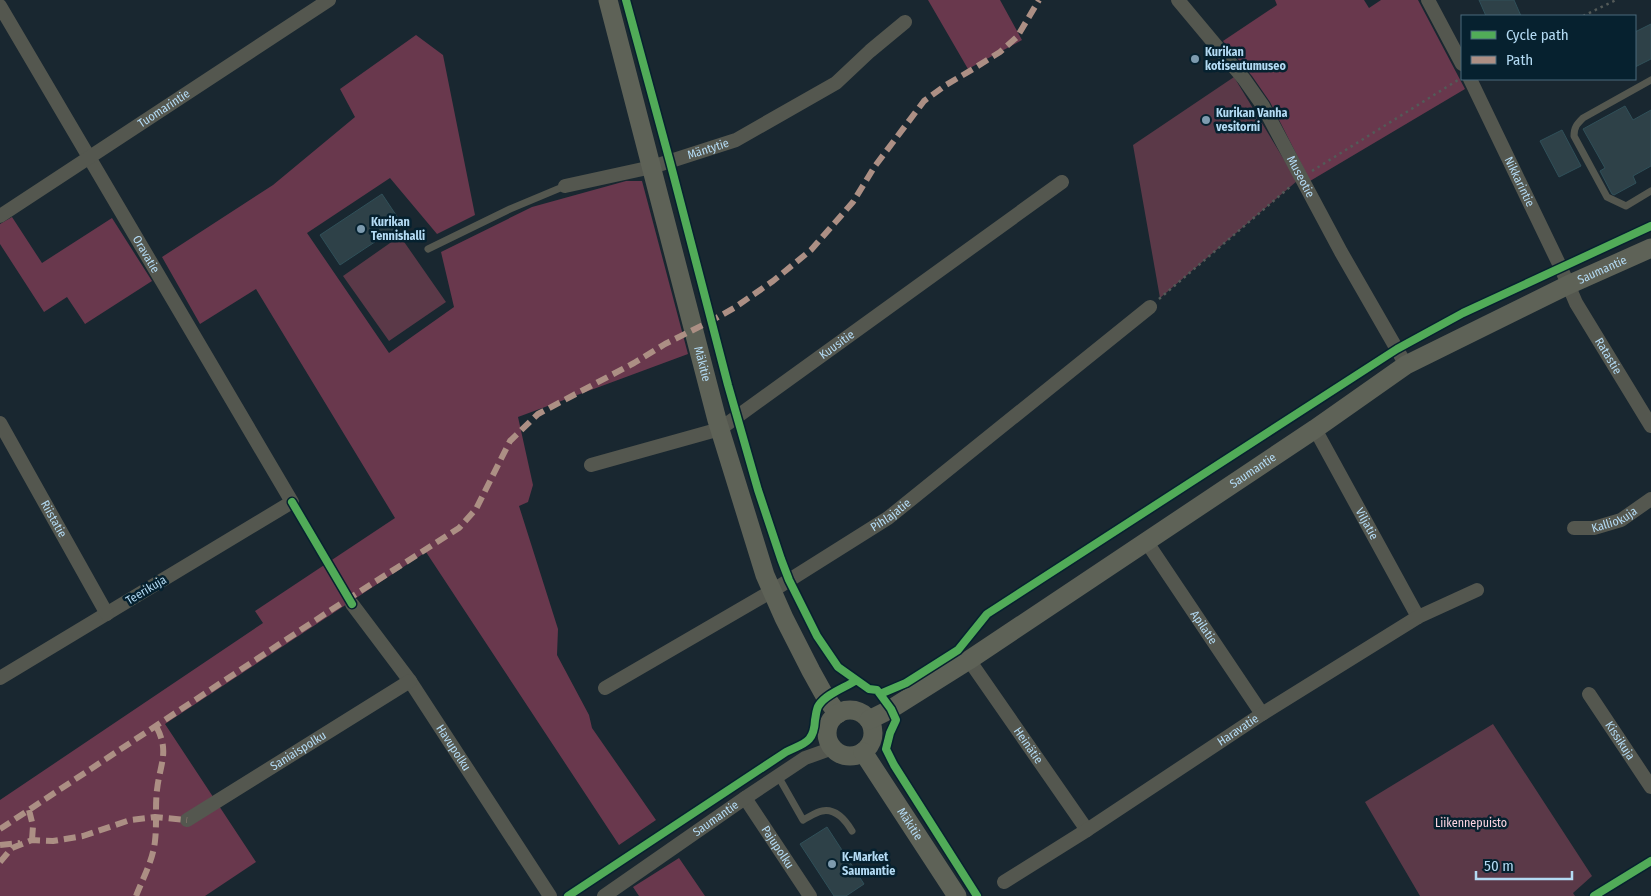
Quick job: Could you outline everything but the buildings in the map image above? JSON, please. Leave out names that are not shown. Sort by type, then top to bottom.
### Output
[{"type":"street","name":"Tuomarintie","points":[[0,216],[329,0]]},
{"type":"street","name":"Mäkitie","points":[[608,0],[720,429],[765,575],[811,671],[826,698],[838,714]]},
{"type":"street","name":"Museotie","points":[[1178,0],[1244,78],[1263,106],[1340,252],[1406,365]]},
{"type":"street","points":[[1428,0],[1461,62]]},
{"type":"street","name":"Oravatie","points":[[0,6],[292,502]]},
{"type":"street","name":"Mäntytie","points":[[565,186],[652,167],[736,140],[836,83],[905,22]]},
{"type":"street","name":"Nikkarintie","points":[[1470,80],[1562,268],[1568,285]]},
{"type":"street","name":"Kuusitie","points":[[591,465],[720,429],[1062,182]]},
{"type":"street","name":"Saumantie","points":[[869,720],[891,709],[968,660],[1315,429],[1406,365],[1568,285],[1651,248]]},
{"type":"street","name":"Ratastie","points":[[1568,285],[1576,303],[1651,426]]},
{"type":"street","name":"Pihlajatie","points":[[605,688],[772,591],[888,518],[1150,307]]},
{"type":"street","name":"Riistatie","points":[[0,423],[107,614]]},
{"type":"street","name":"Viljatie","points":[[1315,429],[1418,617]]},
{"type":"street","name":"Kalliokuja","points":[[1574,528],[1594,528],[1621,520],[1651,499]]},
{"type":"street","name":"Teerikuja","points":[[0,678],[292,502]]},
{"type":"street","name":"Apilatie","points":[[1146,541],[1262,714]]},
{"type":"street","name":"Haravatie","points":[[1004,882],[1087,830],[1262,714],[1418,617],[1477,590]]},
{"type":"street","name":"Havupolku","points":[[352,604],[410,681],[550,896]]},
{"type":"street","name":"Heinätie","points":[[968,660],[1087,830]]},
{"type":"street","name":"Saniaispolku","points":[[187,820],[410,681]]},
{"type":"street","name":"Kissikuja","points":[[1589,694],[1651,787]]},
{"type":"street","points":[[846,711],[855,711],[863,714],[869,720],[873,729],[873,738],[871,744],[863,752],[855,756],[846,756],[833,748],[828,738],[828,729],[831,721],[838,714],[846,711]]},
{"type":"street","name":"Saumantie","points":[[604,896],[805,758],[833,748]]},
{"type":"street","name":"Mäkitie","points":[[863,752],[957,896]]},
{"type":"street","name":"Pajupolku","points":[[745,798],[810,896]]},
{"type":"lane","points":[[1651,80],[1583,118],[1574,129],[1574,136],[1607,197],[1626,206],[1651,191]]},
{"type":"lane","name":"Mäntytie","points":[[428,248],[510,209],[565,186]]},
{"type":"lane","points":[[778,776],[803,820],[823,810],[832,812],[845,820],[852,831]]},
{"type":"path","points":[[1585,15],[1616,0]]},
{"type":"green space","points":[[1234,77],[1297,181],[1160,298],[1133,145]]},
{"type":"green space","points":[[400,236],[446,302],[389,341],[343,276]]},
{"type":"green space","name":"Liikennepuisto","points":[[1493,724],[1592,876],[1573,893],[1575,896],[1420,896],[1365,802]]},
{"type":"shaded area","points":[[928,0],[1000,0],[1022,40],[968,69]]},
{"type":"shaded area","points":[[1275,0],[1364,0],[1369,8],[1381,0],[1418,0],[1465,89],[1310,181],[1270,102],[1252,76],[1223,41],[1277,5]]},
{"type":"shaded area","points":[[416,35],[443,55],[475,215],[437,234],[390,178],[307,233],[389,353],[454,307],[441,252],[532,207],[626,181],[642,181],[688,354],[518,417],[533,485],[528,502],[519,506],[558,629],[557,655],[589,715],[592,728],[656,820],[619,845],[426,552],[165,724],[256,862],[205,896],[0,896],[0,800],[263,623],[255,611],[395,518],[256,289],[200,324],[162,257],[273,185],[355,117],[340,89]]},
{"type":"shaded area","points":[[12,217],[42,263],[112,218],[152,281],[85,324],[67,297],[44,312],[0,244],[0,224]]},
{"type":"shaded area","points":[[679,858],[705,896],[639,896],[633,887]]},
{"type":"marked path","points":[[0,829],[331,610],[459,528],[476,509],[510,441],[538,414],[734,308],[773,281],[811,250],[853,202],[875,166],[924,101],[946,85],[1000,52],[1017,37],[1039,0]]},
{"type":"marked path","points":[[136,896],[150,862],[155,841],[157,790],[163,758],[162,743],[156,726]]},
{"type":"marked path","points":[[29,810],[33,826],[32,840]]},
{"type":"marked path","points":[[0,862],[12,848],[32,840],[53,841],[83,836],[130,820],[155,817],[187,820]]},
{"type":"marked path","points":[[0,845],[20,843]]},
{"type":"cycle path","points":[[626,0],[728,385],[758,490],[789,580],[817,636],[838,667],[869,689],[877,690],[891,709],[896,720],[886,749],[894,765],[977,896]]},
{"type":"cycle path","points":[[880,694],[906,683],[958,650],[987,614],[1397,349],[1463,313],[1651,226]]},
{"type":"cycle path","points":[[292,502],[352,604]]},
{"type":"cycle path","points":[[568,896],[786,752],[803,744],[813,733],[817,708],[822,701],[855,681]]},
{"type":"cycle path","points":[[1594,896],[1651,861]]},
{"type":"place","name":"Kurikan kotiseutumuseo","points":[[1195,59]]},
{"type":"place","name":"Kurikan Vanha vesitorni","points":[[1206,120]]},
{"type":"place","name":"Kurikan Tennishalli","points":[[361,229]]},
{"type":"place","name":"K-Market Saumantie","points":[[832,864]]}]
